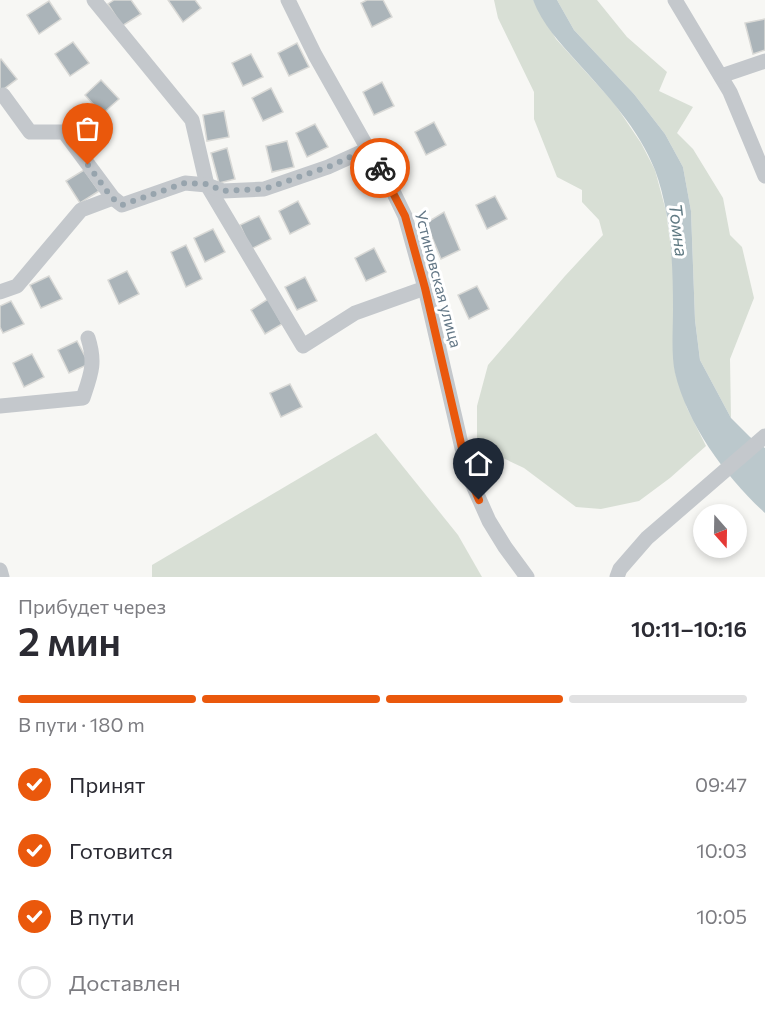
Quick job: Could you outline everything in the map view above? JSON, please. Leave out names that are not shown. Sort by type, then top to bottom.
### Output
[{"type":"street","points":[[94,0],[192,120],[207,184],[303,346],[355,313],[425,288]]},
{"type":"street","name":"Устиновская улица","points":[[288,0],[315,55],[388,181],[405,216],[425,288],[468,474],[489,521],[527,577]]},
{"type":"street","points":[[675,0],[722,76],[765,176]]},
{"type":"street","points":[[722,76],[765,61]]},
{"type":"street","points":[[3,95],[30,132],[64,132],[112,198],[122,205],[185,183],[207,184],[223,191],[264,189],[328,167],[368,149]]},
{"type":"street","points":[[0,292],[17,286],[81,210],[112,198]]},
{"type":"street","points":[[0,406],[83,398],[92,371],[94,354],[88,338]]},
{"type":"street","points":[[617,577],[620,569],[647,538],[765,436]]},
{"type":"street","points":[[0,570],[2,577]]},
{"type":"shaded area","points":[[494,0],[533,0],[556,39],[614,103],[641,143],[655,170],[666,211],[673,265],[675,372],[687,408],[706,446],[670,478],[639,501],[601,509],[576,507],[524,468],[482,448],[477,439],[477,406],[488,365],[603,235],[599,220],[582,202],[582,190],[557,177],[534,119],[534,92],[498,18]]},
{"type":"shaded area","points":[[557,0],[597,0],[627,37],[667,72],[659,91],[693,107],[677,133],[693,149],[723,198],[730,235],[742,247],[754,298],[730,359],[731,418],[700,360],[695,320],[691,211],[683,167],[665,134],[634,94],[574,30]]},
{"type":"shaded area","points":[[376,433],[458,535],[482,577],[152,577],[152,565]]},
{"type":"water","name":"Томна","points":[[533,0],[557,0],[574,30],[634,94],[665,134],[683,167],[691,211],[695,320],[700,360],[731,418],[765,448],[765,513],[736,483],[710,449],[681,393],[673,358],[672,274],[668,221],[655,170],[640,140],[621,113],[552,33]]},
{"type":"building","points":[[114,0],[131,0],[141,14],[122,26],[108,4]]},
{"type":"building","points":[[168,0],[195,0],[201,8],[183,22]]},
{"type":"building","points":[[367,0],[383,0],[392,17],[372,27],[361,3]]},
{"type":"building","points":[[49,1],[61,19],[39,34],[27,15]]},
{"type":"building","points":[[765,19],[765,50],[753,54],[745,23]]},
{"type":"building","points":[[73,42],[89,63],[70,76],[55,54]]},
{"type":"building","points":[[297,43],[309,67],[289,76],[278,53]]},
{"type":"building","points":[[251,54],[263,77],[243,86],[232,63]]},
{"type":"building","points":[[0,60],[17,79],[0,92]]},
{"type":"building","points":[[101,80],[119,99],[102,114],[85,95]]},
{"type":"building","points":[[382,82],[394,106],[374,115],[363,92]]},
{"type":"building","points":[[271,88],[283,112],[263,121],[252,98]]},
{"type":"building","points":[[224,111],[229,137],[207,141],[203,115]]},
{"type":"building","points":[[434,122],[446,145],[426,155],[415,132]]},
{"type":"building","points":[[315,124],[328,147],[307,157],[296,133]]},
{"type":"building","points":[[287,141],[294,167],[272,172],[266,146]]},
{"type":"building","points":[[227,148],[235,179],[219,183],[211,153]]},
{"type":"building","points":[[84,170],[99,191],[80,203],[66,181]]},
{"type":"building","points":[[495,196],[507,219],[487,229],[476,205]]},
{"type":"building","points":[[298,201],[310,224],[290,234],[279,211]]},
{"type":"building","points":[[444,212],[460,250],[441,259],[426,223]]},
{"type":"building","points":[[259,216],[271,239],[251,249],[240,225]]},
{"type":"building","points":[[213,229],[225,252],[205,262],[194,238]]},
{"type":"building","points":[[186,245],[202,279],[186,287],[171,252]]},
{"type":"building","points":[[374,248],[386,272],[366,281],[355,258]]},
{"type":"building","points":[[127,271],[139,294],[119,304],[108,280]]},
{"type":"building","points":[[49,276],[62,299],[41,308],[30,285]]},
{"type":"building","points":[[305,277],[317,301],[297,310],[285,287]]},
{"type":"building","points":[[477,286],[489,309],[469,319],[458,295]]},
{"type":"building","points":[[268,299],[282,324],[265,334],[251,310]]},
{"type":"building","points":[[11,301],[24,324],[3,333],[0,327],[0,306]]},
{"type":"building","points":[[77,341],[89,364],[69,373],[58,350]]},
{"type":"building","points":[[32,354],[44,377],[24,387],[13,363]]},
{"type":"building","points":[[290,384],[302,407],[281,417],[270,393]]},
{"type":"way so far","points":[[88,165],[112,198],[122,205],[185,183],[207,184],[223,191],[264,189],[328,167],[368,149],[380,168]]},
{"type":"route","points":[[380,168],[405,216],[425,288],[468,474],[479,500]]}]
